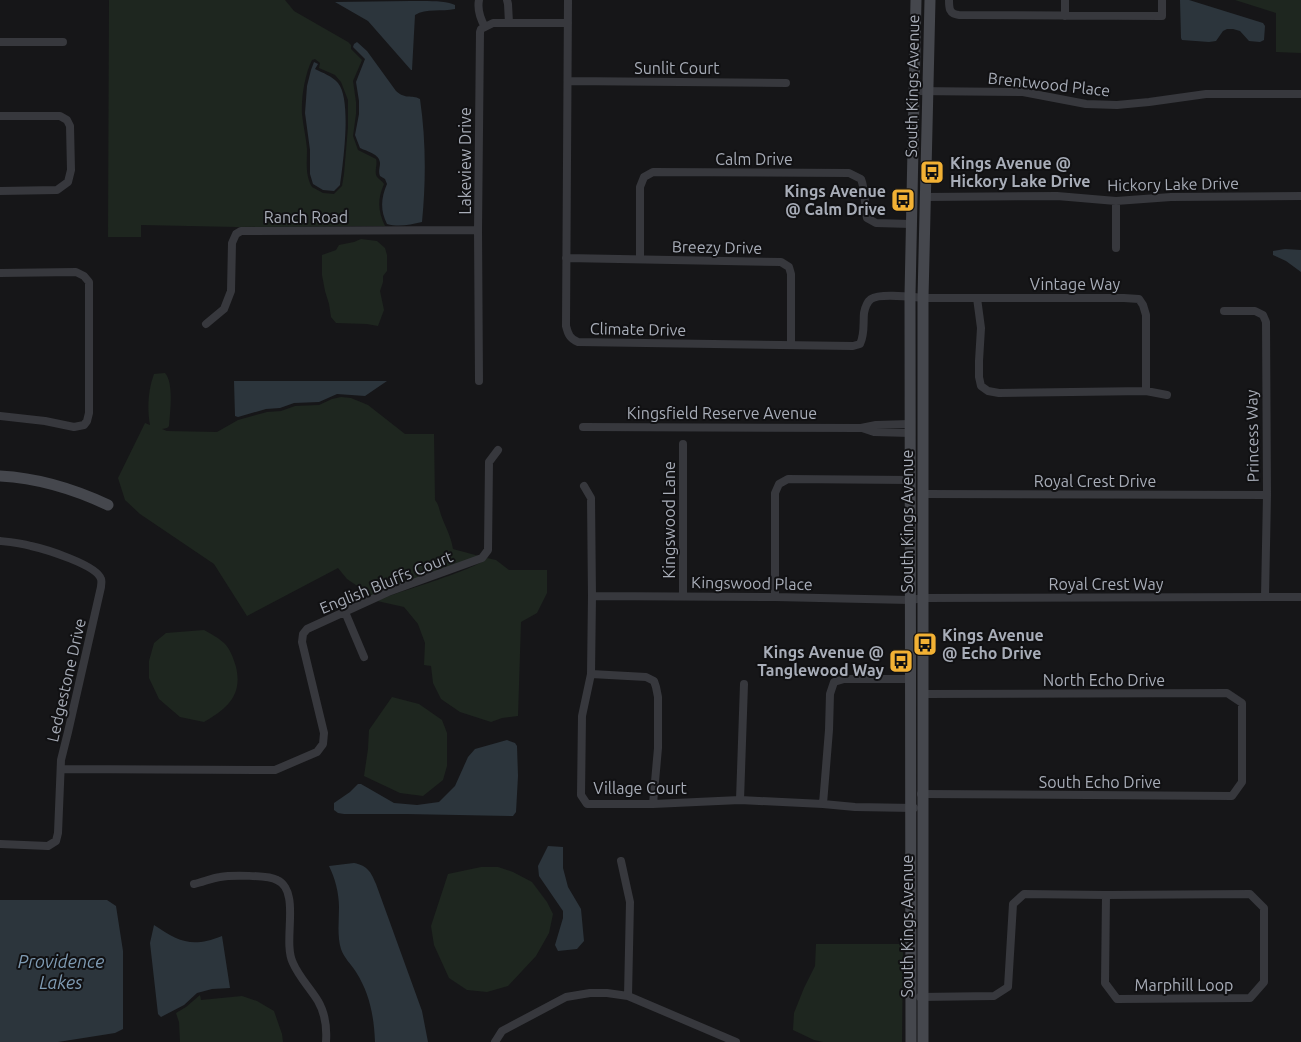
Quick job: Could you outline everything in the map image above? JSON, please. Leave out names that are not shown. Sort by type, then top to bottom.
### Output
[{"type":"main road","name":"South Kings Avenue","points":[[911,1042],[910,296],[916,0]]},
{"type":"main road","name":"South Kings Avenue","points":[[923,1042],[923,298],[930,0]]},
{"type":"main road","points":[[0,476],[56,485],[84,494],[108,505]]},
{"type":"main road","points":[[911,896],[923,897]]},
{"type":"street","points":[[479,0],[480,17],[485,26],[493,23],[568,23],[568,0]]},
{"type":"street","points":[[507,0],[509,23]]},
{"type":"street","points":[[949,0],[950,11],[955,15],[1065,16],[1162,16],[1162,0]]},
{"type":"street","points":[[1065,0],[1065,16]]},
{"type":"street","name":"Climate Drive","points":[[568,23],[566,326],[571,338],[578,342],[853,346],[860,344],[863,338],[864,311],[868,302],[873,298],[879,296],[923,298]]},
{"type":"street","name":"Lakeview Drive","points":[[479,381],[479,38],[481,29],[485,26]]},
{"type":"street","points":[[0,42],[63,42]]},
{"type":"street","name":"Sunlit Court","points":[[568,81],[786,83]]},
{"type":"street","name":"Brentwood Place","points":[[914,91],[1023,92],[1086,104],[1117,105],[1206,94],[1301,94]]},
{"type":"street","points":[[0,116],[60,116],[67,120],[70,126],[71,170],[68,182],[64,187],[57,190],[0,191]]},
{"type":"street","name":"Calm Drive","points":[[640,259],[640,187],[644,177],[653,172],[849,173],[861,179],[864,187],[867,218],[876,223],[912,224]]},
{"type":"street","name":"Hickory Lake Drive","points":[[925,197],[1057,196],[1116,201],[1171,197],[1301,196]]},
{"type":"street","points":[[1116,201],[1116,248]]},
{"type":"street","name":"Ranch Road","points":[[206,324],[224,310],[231,291],[232,244],[236,234],[241,231],[478,230]]},
{"type":"street","name":"Breezy Drive","points":[[566,258],[780,262],[789,267],[791,274],[791,345]]},
{"type":"street","points":[[0,273],[76,272],[84,276],[89,282],[88,421],[84,425],[74,427],[45,421],[0,416]]},
{"type":"street","name":"Vintage Way","points":[[923,298],[1139,299],[1146,315],[1146,392]]},
{"type":"street","points":[[977,298],[981,328],[979,377],[981,386],[988,391],[999,393],[1146,392],[1167,395]]},
{"type":"street","name":"Princess Way","points":[[1224,311],[1255,311],[1263,315],[1266,322],[1267,496],[1265,597]]},
{"type":"street","name":"Kingsfield Reserve Avenue","points":[[583,427],[860,428],[876,425],[910,429]]},
{"type":"street","name":"Kingswood Lane","points":[[683,444],[683,596]]},
{"type":"street","name":"English Bluffs Court","points":[[61,769],[275,770],[316,752],[323,744],[324,733],[302,642],[302,634],[307,629],[388,592],[482,558],[488,550],[489,462],[498,450]]},
{"type":"street","points":[[775,597],[775,493],[779,484],[788,479],[910,480]]},
{"type":"street","name":"Village Court","points":[[584,486],[591,498],[592,596],[590,674],[582,716],[581,795],[587,804],[653,804],[740,800],[855,807],[923,808]]},
{"type":"street","name":"Royal Crest Drive","points":[[924,494],[1267,496]]},
{"type":"street","name":"Ledgestone Drive","points":[[0,541],[32,546],[60,554],[88,567],[101,579],[99,597],[61,760],[58,833],[56,841],[48,846],[0,844]]},
{"type":"street","name":"Kingswood Place","points":[[592,596],[910,600]]},
{"type":"street","name":"Royal Crest Way","points":[[910,600],[924,598],[1301,597]]},
{"type":"street","points":[[344,612],[364,657]]},
{"type":"street","points":[[590,674],[646,676],[654,681],[658,697],[658,748],[653,804]]},
{"type":"street","points":[[823,804],[830,694],[834,682],[844,679],[911,679]]},
{"type":"street","points":[[740,800],[744,684]]},
{"type":"street","name":"North Echo Drive","points":[[924,694],[1227,693],[1242,703],[1242,743]]},
{"type":"street","name":"South Echo Drive","points":[[911,794],[1232,796],[1242,782],[1242,743]]},
{"type":"street","points":[[621,861],[630,902],[630,984],[628,996]]},
{"type":"street","points":[[194,884],[221,877],[266,877],[277,879],[285,886],[290,899],[291,961],[323,1011],[326,1042]]},
{"type":"street","name":"Marphill Loop","points":[[911,997],[994,996],[1008,987],[1013,904],[1024,894],[1250,894],[1264,908],[1264,982],[1250,998],[1117,999],[1105,983],[1106,895]]},
{"type":"street","points":[[495,1042],[502,1031],[566,997],[590,993],[628,996],[736,1042]]},
{"type":"shaded area","points":[[109,0],[285,0],[294,11],[351,45],[351,49],[362,60],[353,81],[356,114],[353,136],[358,150],[376,159],[377,176],[384,184],[379,205],[385,226],[237,227],[141,225],[141,237],[108,237]],"holes":[[[315,59],[320,63],[319,68],[335,75],[341,82],[348,100],[344,174],[342,186],[334,194],[323,193],[312,187],[307,173],[307,149],[302,114],[303,93],[305,79],[312,60]]]},
{"type":"shaded area","points":[[1235,0],[1301,0],[1301,53],[1276,52],[1276,13]]},
{"type":"shaded area","points":[[361,239],[377,241],[385,248],[387,255],[387,271],[383,276],[380,291],[384,310],[378,326],[336,323],[331,317],[325,291],[322,275],[322,255],[336,250],[339,245]]},
{"type":"shaded area","points":[[165,373],[170,384],[171,406],[169,426],[162,429],[167,431],[217,432],[238,420],[267,412],[281,411],[295,406],[319,405],[341,397],[351,398],[368,405],[405,434],[434,434],[435,500],[453,549],[479,556],[372,596],[347,579],[338,568],[247,616],[214,564],[140,514],[125,500],[118,478],[145,423],[150,425],[150,386],[154,374]]},
{"type":"shaded area","points":[[487,558],[496,560],[509,570],[547,570],[547,593],[537,613],[521,622],[518,716],[502,718],[491,722],[460,712],[441,699],[433,683],[431,666],[424,665],[425,643],[418,624],[404,607],[377,601],[457,573]]},
{"type":"shaded area","points":[[204,630],[220,639],[228,648],[232,654],[238,677],[235,694],[231,701],[226,707],[204,722],[180,717],[159,699],[149,678],[149,661],[154,643],[166,633]]},
{"type":"shaded area","points":[[392,697],[419,704],[442,720],[447,733],[447,766],[443,780],[423,796],[400,793],[364,776],[369,730]]},
{"type":"shaded area","points":[[481,867],[498,867],[532,882],[547,902],[553,914],[549,933],[536,956],[508,986],[487,992],[467,990],[449,978],[434,945],[431,926],[448,874]]},
{"type":"shaded area","points":[[816,944],[903,944],[902,1042],[823,1042],[793,1030],[794,1013],[815,966]]},
{"type":"shaded area","points":[[200,995],[201,1000],[242,996],[257,1001],[274,1011],[283,1042],[180,1042],[179,1022],[176,1013]]},
{"type":"water","points":[[1180,0],[1189,0],[1263,23],[1265,26],[1264,40],[1260,42],[1249,41],[1240,31],[1227,29],[1223,31],[1216,41],[1182,40]]},
{"type":"water","points":[[411,1],[451,3],[455,5],[455,9],[429,11],[415,15],[412,70],[368,21],[335,2]]},
{"type":"water","points":[[357,42],[367,51],[396,91],[406,96],[420,99],[425,160],[422,222],[409,225],[387,224],[383,214],[383,194],[387,184],[385,179],[379,174],[380,163],[378,157],[360,148],[355,135],[359,114],[356,82],[365,59],[353,47]]},
{"type":"water","points":[[314,62],[318,64],[315,69],[338,83],[345,103],[343,162],[340,185],[334,191],[323,190],[313,184],[310,174],[310,150],[305,113],[307,86]]},
{"type":"water","points":[[1285,249],[1301,250],[1301,272],[1286,261],[1273,255],[1273,251]]},
{"type":"water","points":[[234,381],[387,381],[365,396],[337,394],[319,402],[294,403],[238,417],[235,416]]},
{"type":"water","points":[[507,740],[515,743],[517,746],[516,812],[513,816],[344,814],[334,810],[334,803],[358,784],[394,803],[417,805],[439,802],[455,786],[468,757],[475,749]]},
{"type":"water","points":[[548,846],[563,847],[563,868],[568,887],[581,909],[584,941],[577,949],[558,951],[555,945],[563,918],[563,911],[539,876],[538,866]]},
{"type":"water","points":[[354,863],[368,870],[376,884],[422,1011],[428,1042],[375,1042],[374,1024],[368,997],[361,980],[341,949],[338,896],[329,866]]},
{"type":"water","name":"Providence Lakes","points":[[0,900],[107,900],[116,906],[123,951],[123,1029],[115,1033],[58,1042],[0,1042]]},
{"type":"water","points":[[154,925],[171,936],[186,941],[202,942],[222,936],[230,988],[212,989],[197,993],[184,1005],[161,1017],[158,1014],[150,943]]},
{"type":"place","name":"Kings Avenue @ Hickory Lake Drive","points":[[932,172]]},
{"type":"place","name":"Kings Avenue @ Calm Drive","points":[[903,200]]},
{"type":"place","name":"Kings Avenue @ Echo Drive","points":[[925,644]]},
{"type":"place","name":"Kings Avenue @ Tanglewood Way","points":[[901,661]]}]
